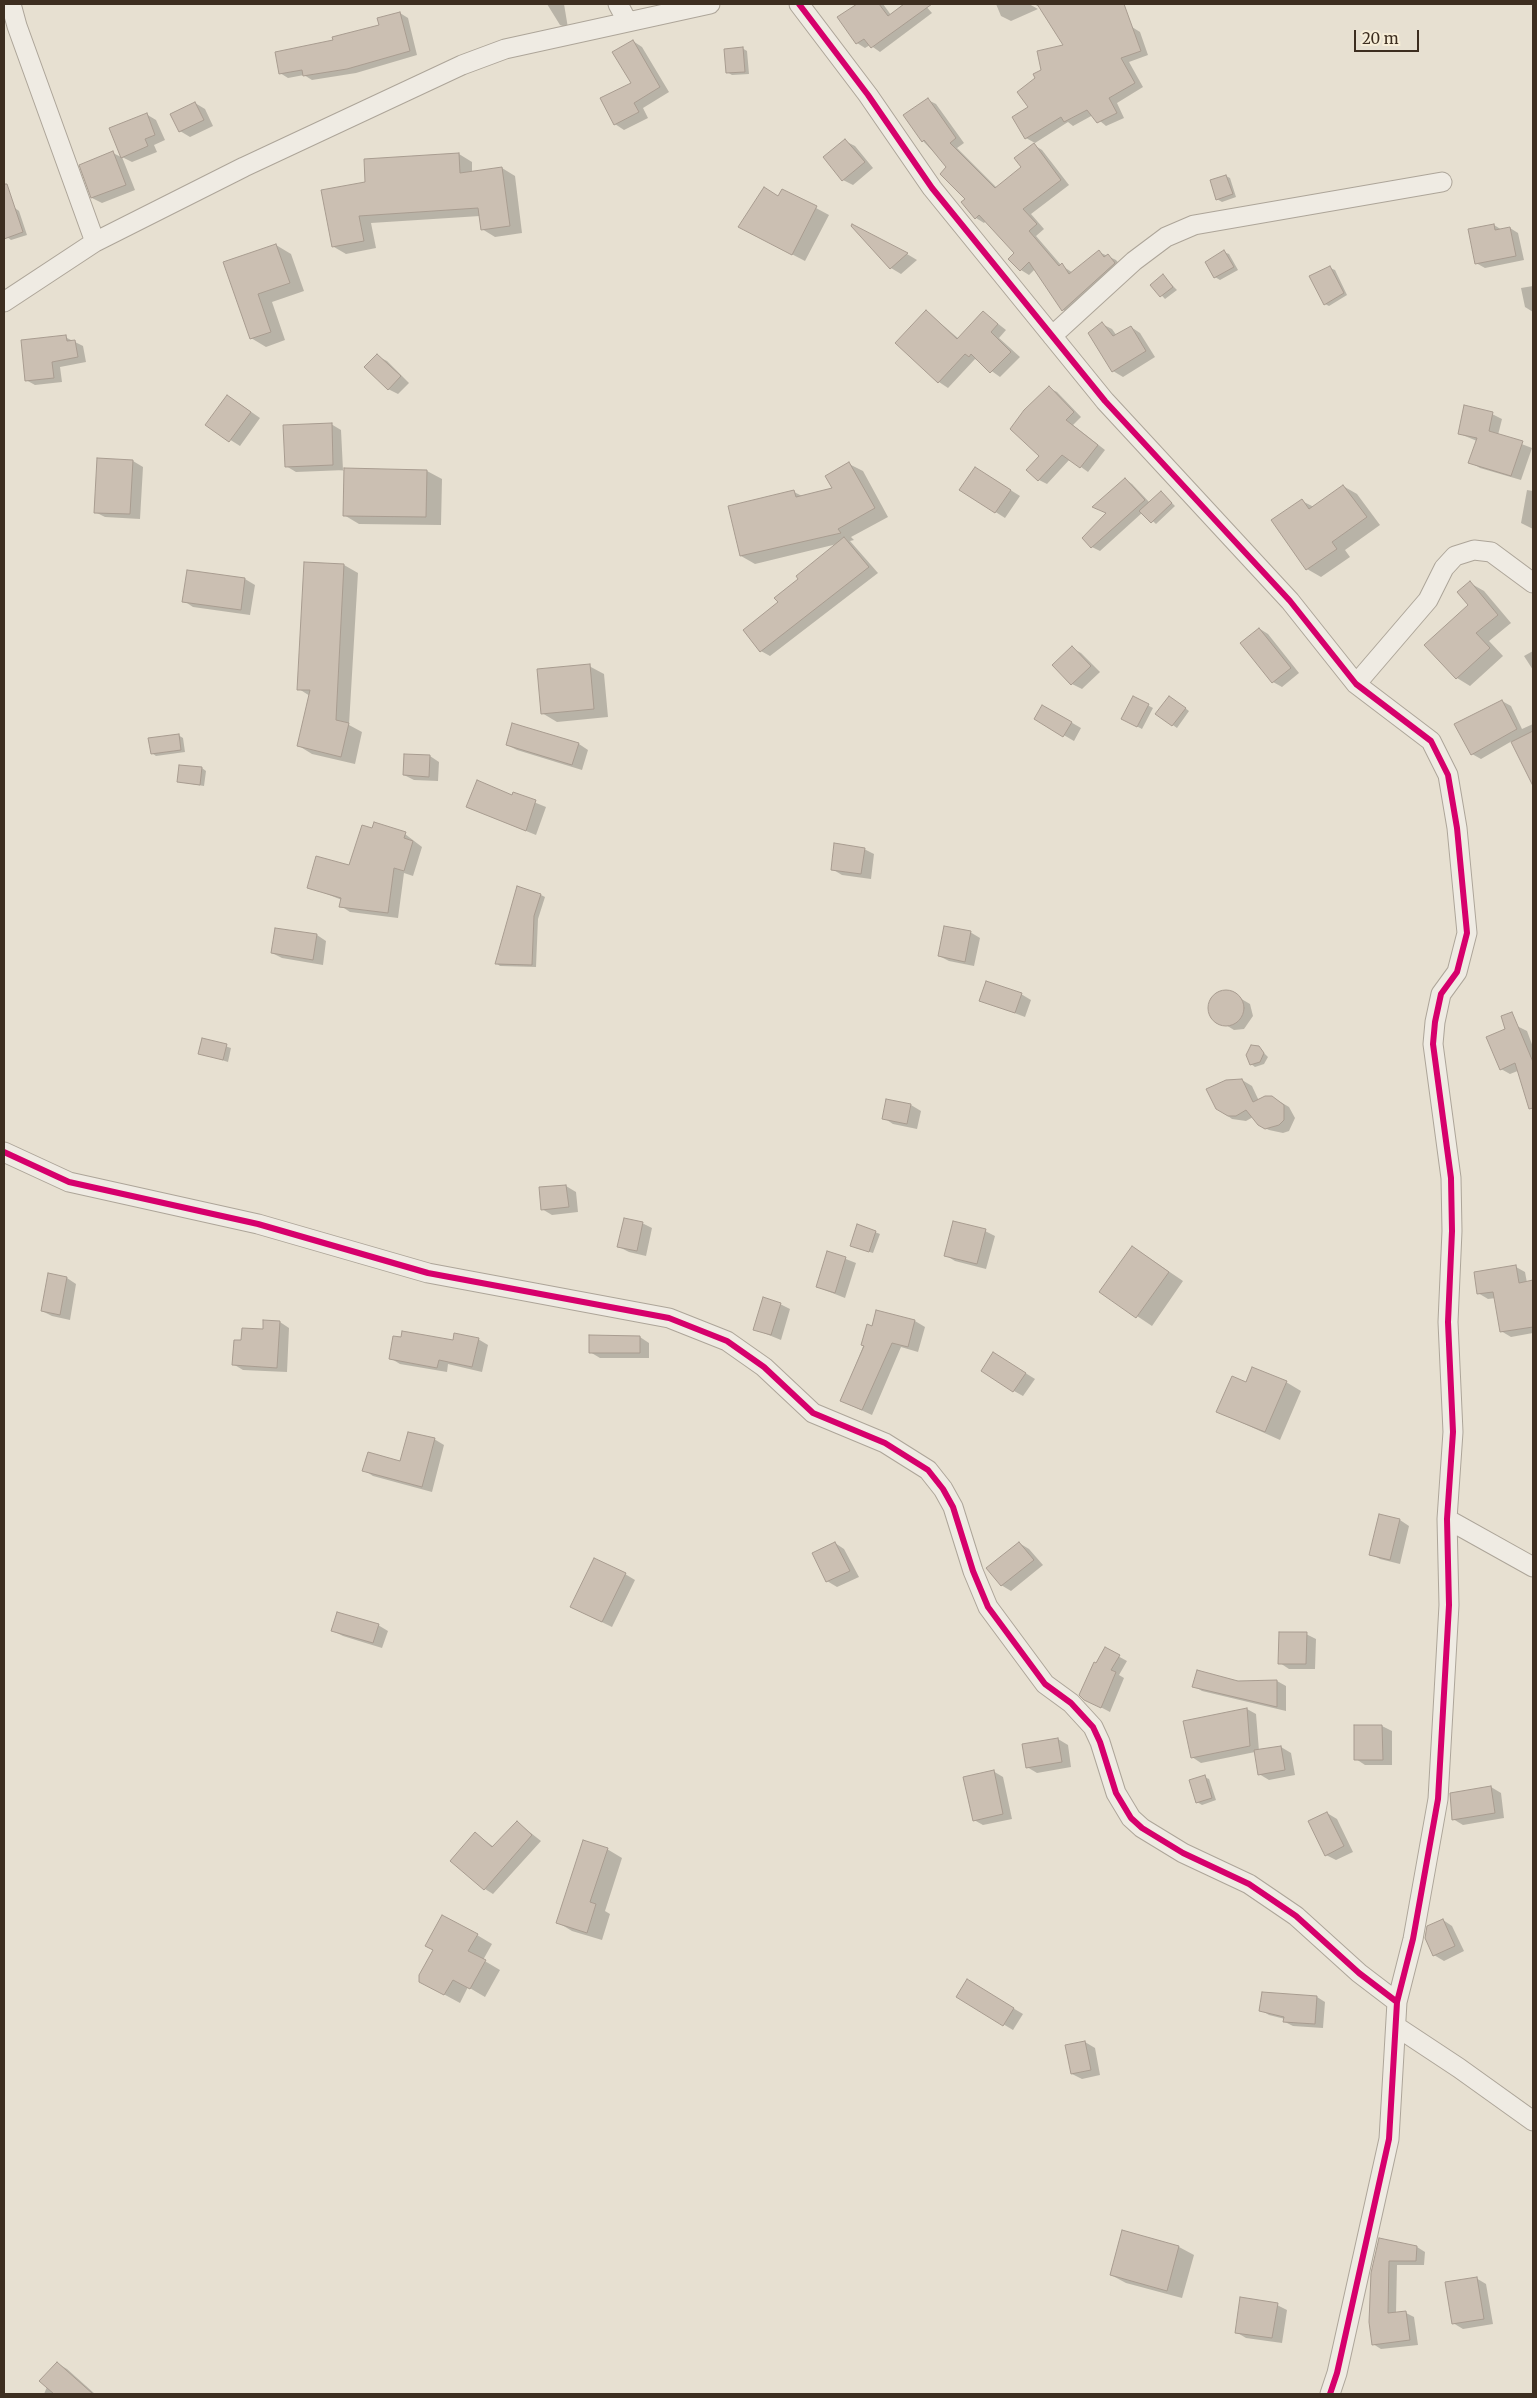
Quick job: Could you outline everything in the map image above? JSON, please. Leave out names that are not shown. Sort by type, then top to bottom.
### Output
[{"type":"street","points":[[11,4],[17,26],[95,242]]},
{"type":"street","points":[[618,4],[627,21]]},
{"type":"street","points":[[4,302],[95,242],[244,167],[462,65],[505,49],[710,4]]},
{"type":"street","points":[[798,4],[868,95],[932,188],[1105,401],[1290,601],[1356,684],[1431,741],[1448,775],[1458,828],[1467,933],[1457,972],[1441,994],[1435,1022],[1433,1044],[1451,1178],[1452,1256],[1448,1322],[1453,1432],[1447,1519],[1449,1605],[1438,1799],[1413,1939],[1397,2002],[1389,2139],[1337,2373],[1330,2394]]},
{"type":"street","points":[[1052,336],[1134,261],[1166,237],[1187,228],[1442,182]]},
{"type":"street","points":[[1356,684],[1428,600],[1444,568],[1454,556],[1474,550],[1491,552],[1533,583]]},
{"type":"street","points":[[4,1152],[69,1182],[258,1224],[428,1273],[669,1318],[727,1341],[764,1367],[813,1413],[885,1444],[913,1458],[928,1470],[943,1489],[953,1507],[973,1571],[988,1607],[1045,1684],[1072,1703],[1093,1727],[1100,1742],[1107,1771],[1116,1793],[1131,1818],[1142,1828],[1183,1853],[1249,1884],[1288,1910],[1326,1941],[1359,1973],[1397,2002]]},
{"type":"street","points":[[1447,1519],[1533,1568]]},
{"type":"street","points":[[1397,2027],[1460,2068],[1533,2122]]},
{"type":"building","points":[[857,4],[879,4],[888,16],[904,4],[932,4],[871,48],[864,39],[856,44],[837,17]]},
{"type":"building","points":[[1037,4],[1124,4],[1141,51],[1121,58],[1135,83],[1109,98],[1117,113],[1097,123],[1087,110],[1064,122],[1061,117],[1025,139],[1012,117],[1028,107],[1017,92],[1035,78],[1033,74],[1041,70],[1037,51],[1063,45]]},
{"type":"building","points":[[400,12],[410,51],[347,69],[303,76],[302,70],[279,74],[275,52],[333,40],[332,37],[379,25],[377,18]]},
{"type":"building","points":[[633,40],[660,87],[634,103],[639,112],[614,125],[600,98],[631,83],[612,52]]},
{"type":"building","points":[[743,47],[745,72],[726,73],[724,49]]},
{"type":"building","points":[[928,98],[956,138],[950,143],[995,188],[1021,167],[1014,158],[1034,143],[1061,180],[1023,209],[1037,224],[1029,231],[1059,266],[1062,263],[1069,274],[1099,250],[1104,257],[1108,254],[1115,263],[1062,311],[1029,262],[1020,271],[1008,259],[1014,253],[979,215],[975,219],[961,202],[965,199],[940,174],[946,167],[924,140],[922,142],[903,115]]},
{"type":"building","points":[[195,102],[204,120],[179,132],[170,114]]},
{"type":"building","points":[[147,113],[155,135],[145,139],[148,146],[121,158],[109,128]]},
{"type":"building","points":[[845,139],[865,162],[842,181],[823,157]]},
{"type":"building","points":[[113,151],[126,185],[91,198],[79,165]]},
{"type":"building","points":[[459,153],[460,173],[502,167],[510,226],[481,230],[478,208],[359,216],[364,241],[332,247],[321,190],[365,182],[364,159]]},
{"type":"building","points":[[1226,175],[1233,194],[1216,200],[1210,180]]},
{"type":"building","points":[[4,184],[7,184],[23,232],[4,239]]},
{"type":"building","points":[[764,187],[778,196],[782,189],[817,206],[792,255],[738,227]]},
{"type":"building","points":[[852,224],[908,253],[890,269],[851,226]]},
{"type":"building","points":[[1494,224],[1495,230],[1510,227],[1516,256],[1475,264],[1468,229]]},
{"type":"building","points":[[276,244],[290,283],[258,294],[271,332],[250,339],[223,262]]},
{"type":"building","points":[[1224,250],[1234,267],[1214,278],[1205,262]]},
{"type":"building","points":[[1330,266],[1344,293],[1324,305],[1309,276]]},
{"type":"building","points":[[1163,274],[1173,287],[1160,297],[1150,285]]},
{"type":"building","points":[[926,310],[957,339],[983,311],[998,324],[991,332],[1011,352],[990,373],[971,354],[969,357],[965,354],[938,383],[895,343]]},
{"type":"building","points":[[1102,322],[1113,336],[1131,326],[1146,351],[1112,372],[1088,333]]},
{"type":"building","points":[[66,335],[67,341],[75,340],[78,357],[52,362],[54,378],[25,381],[21,340]]},
{"type":"building","points":[[377,354],[401,376],[388,390],[364,367]]},
{"type":"building","points":[[1049,386],[1074,412],[1066,420],[1098,445],[1080,468],[1062,455],[1038,481],[1026,470],[1039,456],[1010,429],[1024,410]]},
{"type":"building","points":[[227,395],[251,412],[229,442],[205,425]]},
{"type":"building","points":[[1464,405],[1493,412],[1489,431],[1523,441],[1511,476],[1468,463],[1477,438],[1458,434]]},
{"type":"building","points":[[332,423],[333,465],[285,467],[283,425]]},
{"type":"building","points":[[97,458],[133,460],[130,514],[94,513]]},
{"type":"building","points":[[849,462],[875,508],[838,529],[841,533],[740,556],[728,506],[794,490],[796,497],[832,488],[825,476]]},
{"type":"building","points":[[975,467],[1011,490],[995,513],[959,490]]},
{"type":"building","points":[[344,468],[427,470],[426,517],[343,516]]},
{"type":"building","points":[[1125,478],[1145,500],[1091,548],[1082,538],[1106,513],[1092,507]]},
{"type":"building","points":[[1343,485],[1367,517],[1332,542],[1337,549],[1306,570],[1271,520],[1302,499],[1309,509]]},
{"type":"building","points":[[1161,491],[1172,503],[1151,523],[1139,511]]},
{"type":"building","points":[[844,537],[869,567],[760,652],[743,630],[778,602],[774,598],[798,579],[796,576]]},
{"type":"building","points":[[304,562],[344,564],[336,720],[349,723],[341,757],[297,746],[310,690],[297,690]]},
{"type":"building","points":[[187,570],[245,578],[241,610],[182,602]]},
{"type":"building","points":[[1470,581],[1498,615],[1476,633],[1490,648],[1456,679],[1424,645],[1468,605],[1457,592]]},
{"type":"building","points":[[1259,628],[1291,668],[1272,683],[1240,643]]},
{"type":"building","points":[[1072,646],[1091,666],[1071,685],[1052,665]]},
{"type":"building","points":[[590,664],[594,709],[541,714],[537,669]]},
{"type":"building","points":[[1133,696],[1149,704],[1137,727],[1121,719]]},
{"type":"building","points":[[1169,696],[1186,708],[1172,726],[1155,714]]},
{"type":"building","points":[[1502,700],[1517,729],[1471,755],[1454,724]]},
{"type":"building","points":[[1042,705],[1072,722],[1063,737],[1034,719]]},
{"type":"building","points":[[512,723],[579,743],[572,765],[506,745]]},
{"type":"building","points":[[1533,731],[1533,786],[1511,742]]},
{"type":"building","points":[[179,734],[181,750],[151,754],[148,738]]},
{"type":"building","points":[[404,754],[430,755],[429,777],[403,775]]},
{"type":"building","points":[[179,765],[202,767],[200,785],[177,782]]},
{"type":"building","points":[[477,780],[512,795],[513,792],[536,800],[526,831],[466,807]]},
{"type":"building","points":[[374,822],[406,832],[404,838],[413,841],[404,871],[394,868],[388,913],[339,907],[341,898],[307,888],[316,856],[349,865],[362,825],[372,828]]},
{"type":"building","points":[[834,843],[865,848],[861,874],[831,870]]},
{"type":"building","points":[[517,886],[541,894],[534,916],[532,965],[495,964]]},
{"type":"building","points":[[944,926],[971,931],[965,962],[938,956]]},
{"type":"building","points":[[275,928],[317,934],[313,960],[271,953]]},
{"type":"building","points":[[986,981],[1022,993],[1015,1013],[979,1001]]},
{"type":"building","points":[[1226,990],[1238,996],[1244,1008],[1238,1020],[1226,1026],[1214,1020],[1208,1008],[1214,996]]},
{"type":"building","points":[[1512,1012],[1533,1062],[1533,1108],[1529,1109],[1515,1063],[1500,1070],[1486,1037],[1505,1029],[1501,1016]]},
{"type":"building","points":[[202,1038],[227,1044],[223,1060],[198,1054]]},
{"type":"building","points":[[1251,1045],[1259,1046],[1264,1053],[1260,1062],[1250,1065],[1246,1055]]},
{"type":"building","points":[[1242,1079],[1253,1102],[1265,1096],[1272,1096],[1284,1105],[1284,1120],[1279,1125],[1265,1129],[1258,1125],[1246,1110],[1236,1116],[1228,1116],[1216,1109],[1206,1089],[1226,1080]]},
{"type":"building","points":[[886,1099],[911,1104],[907,1124],[882,1119]]},
{"type":"building","points":[[566,1185],[569,1207],[541,1210],[539,1187]]},
{"type":"building","points":[[624,1218],[643,1222],[637,1251],[617,1247]]},
{"type":"building","points":[[953,1221],[986,1229],[977,1264],[944,1256]]},
{"type":"building","points":[[857,1224],[876,1231],[869,1252],[850,1246]]},
{"type":"building","points":[[1132,1246],[1169,1272],[1136,1318],[1099,1292]]},
{"type":"building","points":[[827,1251],[846,1257],[835,1293],[816,1287]]},
{"type":"building","points":[[1516,1265],[1519,1283],[1533,1280],[1533,1327],[1500,1332],[1493,1292],[1477,1294],[1474,1272]]},
{"type":"building","points":[[48,1273],[67,1277],[60,1315],[41,1311]]},
{"type":"building","points":[[763,1297],[781,1303],[771,1335],[753,1330]]},
{"type":"building","points":[[876,1310],[915,1320],[908,1347],[892,1343],[862,1410],[840,1401],[864,1346],[861,1345],[867,1324],[872,1326]]},
{"type":"building","points":[[263,1320],[280,1321],[277,1368],[232,1365],[234,1340],[241,1340],[242,1328],[263,1329]]},
{"type":"building","points":[[402,1331],[453,1340],[454,1333],[479,1338],[472,1367],[439,1360],[437,1368],[389,1359],[393,1336],[401,1337]]},
{"type":"building","points":[[589,1335],[640,1336],[640,1353],[589,1353]]},
{"type":"building","points":[[993,1352],[1026,1373],[1013,1392],[981,1371]]},
{"type":"building","points":[[1252,1367],[1287,1381],[1265,1432],[1216,1412],[1232,1376],[1246,1382]]},
{"type":"building","points":[[408,1432],[435,1438],[422,1487],[362,1471],[368,1452],[400,1461]]},
{"type":"building","points":[[1379,1514],[1400,1519],[1390,1560],[1369,1555]]},
{"type":"building","points":[[835,1542],[850,1571],[826,1582],[812,1553]]},
{"type":"building","points":[[1019,1542],[1034,1560],[1001,1586],[986,1568]]},
{"type":"building","points":[[594,1558],[626,1573],[602,1622],[570,1607]]},
{"type":"building","points":[[337,1612],[379,1624],[373,1643],[331,1631]]},
{"type":"building","points":[[1279,1632],[1307,1632],[1306,1664],[1278,1664]]},
{"type":"building","points":[[1105,1647],[1120,1655],[1111,1670],[1116,1672],[1101,1708],[1084,1700],[1079,1695],[1094,1662],[1096,1663]]},
{"type":"building","points":[[1197,1670],[1238,1681],[1277,1680],[1277,1707],[1192,1687]]},
{"type":"building","points":[[1247,1708],[1250,1746],[1191,1758],[1183,1721]]},
{"type":"building","points":[[1354,1725],[1382,1725],[1383,1760],[1354,1760]]},
{"type":"building","points":[[1058,1738],[1062,1762],[1026,1768],[1022,1744]]},
{"type":"building","points":[[1281,1746],[1285,1770],[1258,1775],[1254,1750]]},
{"type":"building","points":[[994,1770],[1003,1814],[973,1821],[963,1777]]},
{"type":"building","points":[[1205,1775],[1212,1798],[1196,1803],[1189,1780]]},
{"type":"building","points":[[1491,1786],[1495,1813],[1452,1820],[1450,1793]]},
{"type":"building","points":[[1327,1812],[1344,1846],[1325,1856],[1308,1821]]},
{"type":"building","points":[[517,1821],[532,1835],[484,1890],[450,1861],[475,1832],[492,1847]]},
{"type":"building","points":[[583,1840],[608,1848],[590,1902],[596,1904],[587,1933],[556,1923]]},
{"type":"building","points":[[442,1915],[478,1934],[468,1951],[486,1960],[470,1989],[453,1980],[444,1995],[419,1982],[419,1975],[433,1950],[425,1946]]},
{"type":"building","points":[[1443,1919],[1455,1946],[1433,1956],[1425,1938],[1427,1926]]},
{"type":"building","points":[[967,1979],[1014,2008],[1003,2026],[956,1997]]},
{"type":"building","points":[[1262,1992],[1317,1996],[1315,2024],[1283,2022],[1284,2017],[1259,2011]]},
{"type":"building","points":[[1085,2041],[1091,2070],[1071,2074],[1065,2045]]},
{"type":"building","points":[[1122,2230],[1179,2246],[1167,2291],[1110,2275]]},
{"type":"building","points":[[1379,2238],[1417,2246],[1416,2261],[1389,2261],[1388,2313],[1406,2311],[1410,2340],[1372,2345],[1369,2322],[1371,2273]]},
{"type":"building","points":[[1477,2277],[1484,2319],[1452,2324],[1445,2282]]},
{"type":"building","points":[[1240,2297],[1278,2303],[1272,2338],[1235,2333]]},
{"type":"building","points":[[57,2362],[93,2394],[54,2394],[39,2381]]},
{"type":"cycle path","points":[[799,4],[868,95],[932,188],[1105,401],[1290,601],[1356,684],[1431,741],[1448,775],[1457,828],[1467,933],[1457,972],[1441,994],[1435,1022],[1433,1044],[1451,1178],[1452,1231],[1448,1322],[1453,1432],[1447,1519],[1449,1605],[1438,1799],[1413,1939],[1397,2002],[1389,2139],[1337,2373],[1330,2394]]},
{"type":"cycle path","points":[[4,1152],[69,1182],[258,1224],[428,1273],[669,1318],[727,1341],[764,1367],[813,1413],[885,1443],[928,1470],[943,1489],[953,1507],[973,1571],[988,1607],[1045,1684],[1071,1703],[1093,1727],[1100,1742],[1116,1793],[1131,1818],[1142,1828],[1183,1853],[1249,1884],[1296,1916],[1359,1973],[1397,2002]]}]
